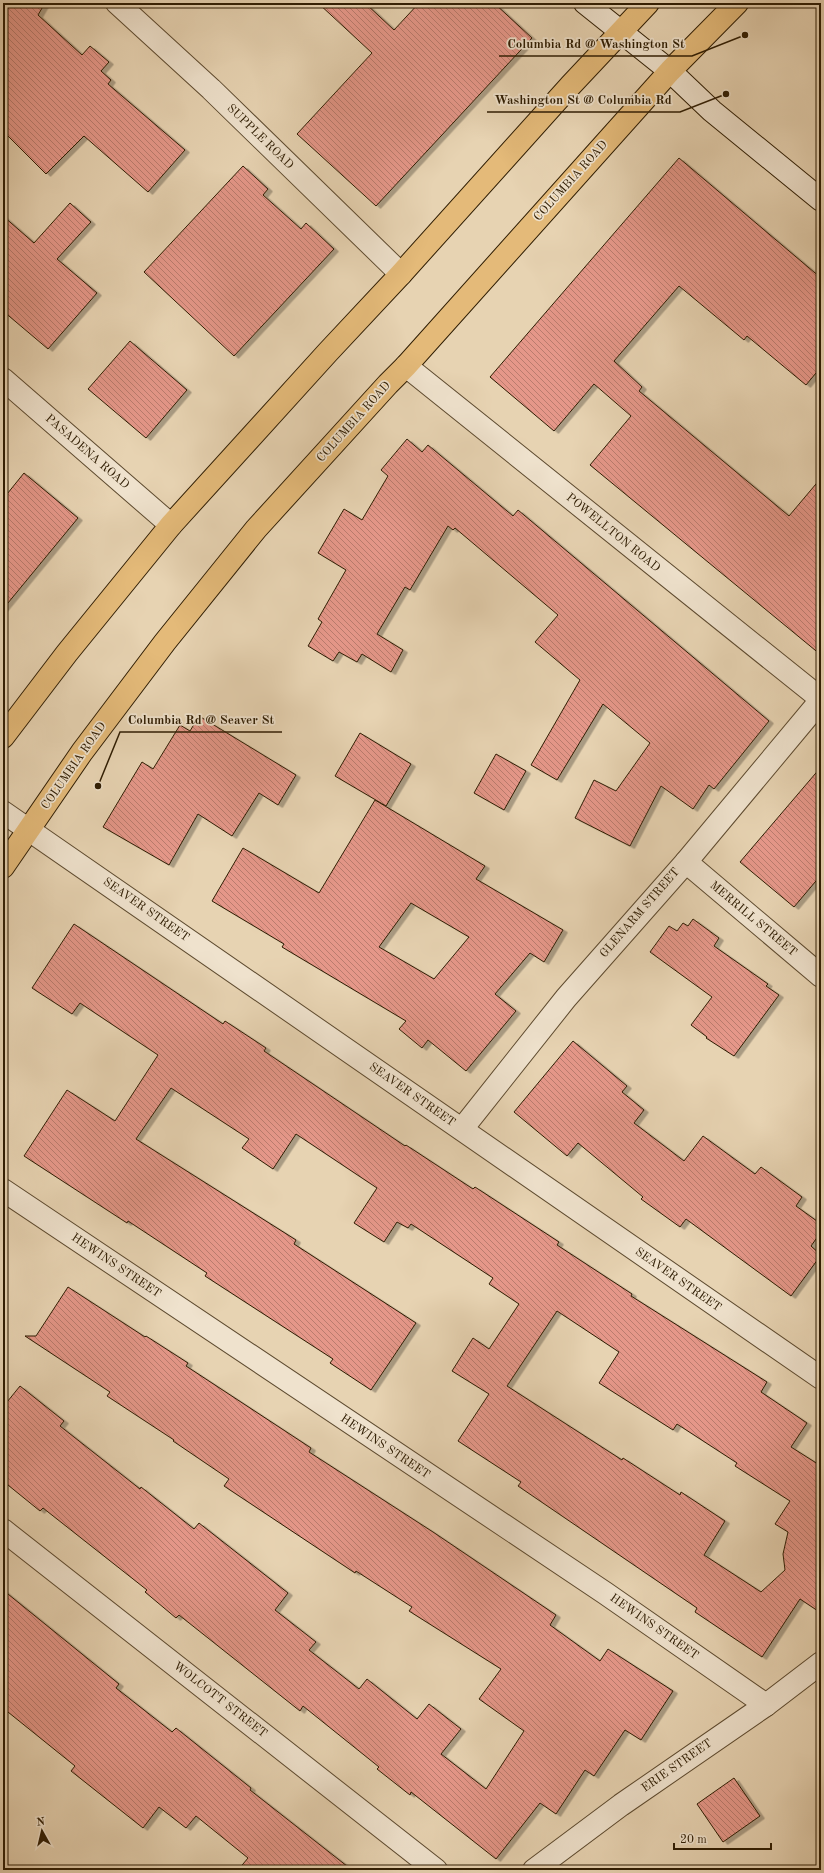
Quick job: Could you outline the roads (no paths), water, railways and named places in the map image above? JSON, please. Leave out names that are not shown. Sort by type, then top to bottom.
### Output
[{"type":"main road","points":[[3,737],[67,653],[171,525],[401,274],[620,31],[648,3]]},
{"type":"main road","name":"COLUMBIA ROAD","points":[[3,867],[30,830],[82,752],[132,685],[256,529],[406,366],[670,71],[737,3]]},
{"type":"street","name":"SUPPLE ROAD","points":[[117,3],[211,89],[401,274]]},
{"type":"street","points":[[585,3],[670,71],[712,111],[821,200]]},
{"type":"street","name":"POWELLTON ROAD","points":[[406,366],[821,699]]},
{"type":"street","name":"PASADENA ROAD","points":[[3,379],[171,525]]},
{"type":"street","name":"GLENARM STREET","points":[[462,1128],[566,998],[686,862],[821,699]]},
{"type":"street","name":"SEAVER STREET","points":[[3,812],[462,1128],[769,1344],[821,1378]]},
{"type":"street","name":"MERRILL STREET","points":[[686,862],[821,976]]},
{"type":"street","name":"HEWINS STREET","points":[[3,1190],[605,1593],[766,1704]]},
{"type":"street","name":"WOLCOTT STREET","points":[[3,1530],[436,1870]]},
{"type":"street","name":"ERIE STREET","points":[[534,1870],[621,1805],[766,1704],[821,1663]]},
{"type":"place","name":"Columbia Rd @ Washington St","points":[[745,35]]},
{"type":"place","name":"Washington St @ Columbia Rd","points":[[726,94]]},
{"type":"place","name":"Columbia Rd @ Seaver St","points":[[98,786]]}]
